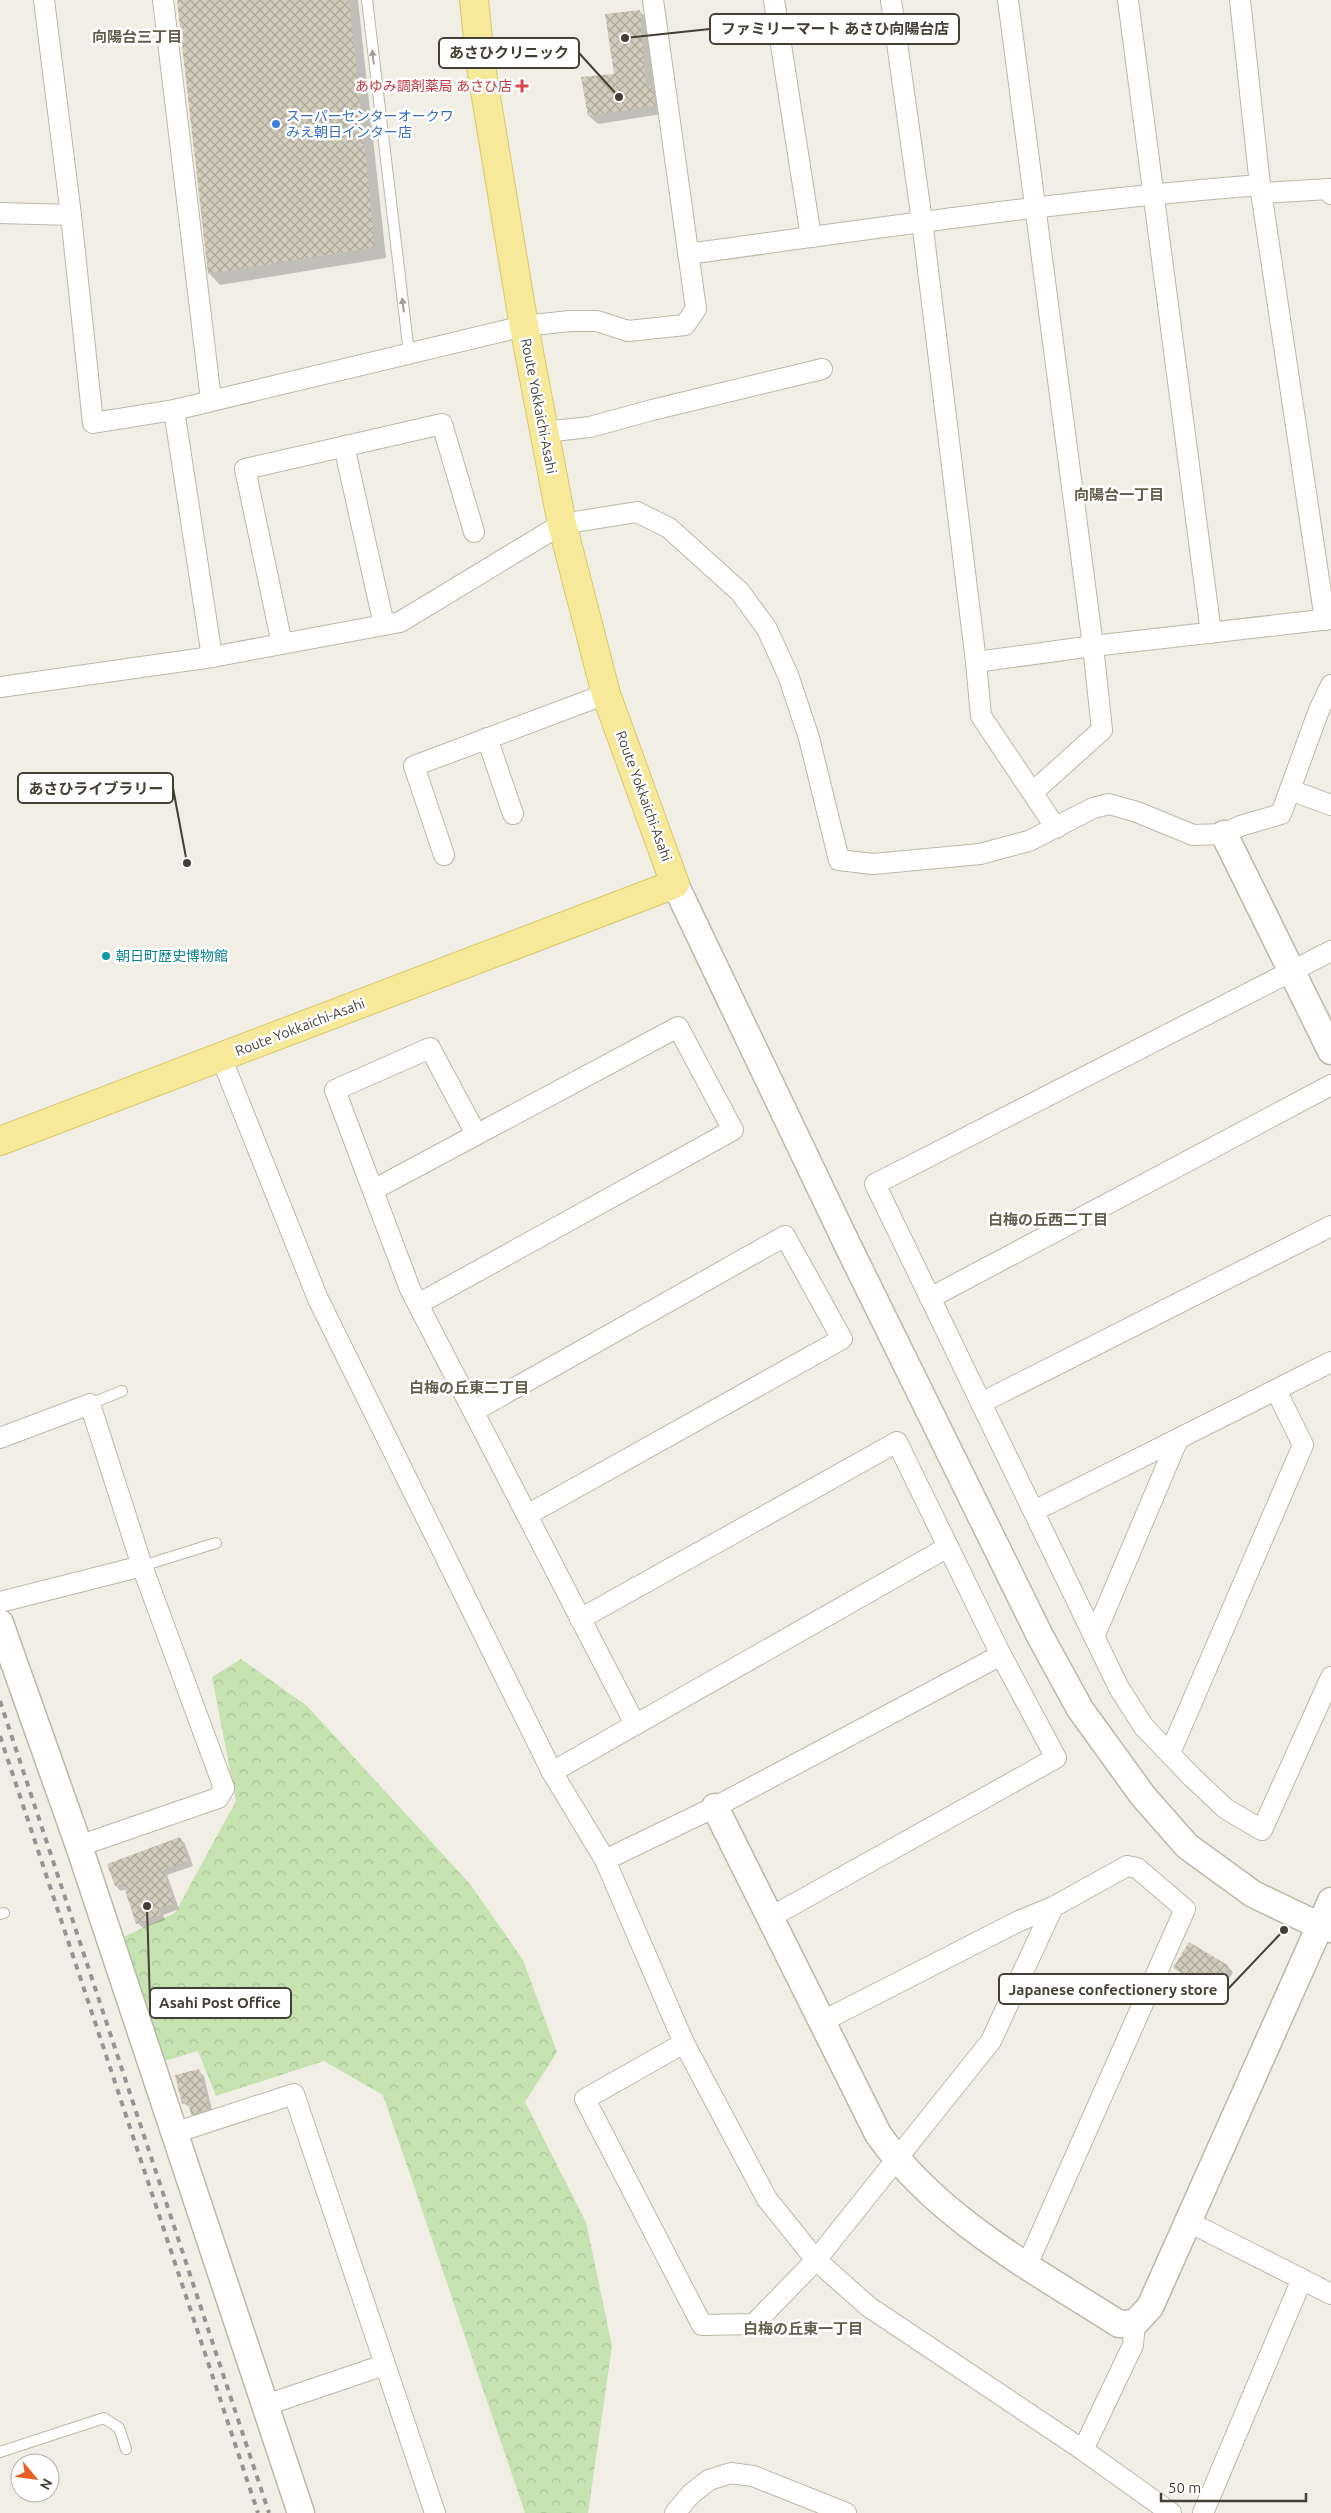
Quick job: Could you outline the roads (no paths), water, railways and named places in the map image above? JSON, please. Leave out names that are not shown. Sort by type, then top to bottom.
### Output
[{"type":"main road","name":"Route Yokkaichi-Asahi","points":[[0,1141],[675,884],[606,694],[562,524],[524,326],[481,67],[474,0]]},
{"type":"street","points":[[44,0],[71,215],[93,423],[174,410],[524,326],[570,321],[596,321],[628,331],[685,326],[696,309],[652,0]]},
{"type":"street","points":[[163,0],[211,400]]},
{"type":"street","points":[[774,0],[811,237]]},
{"type":"street","points":[[891,0],[922,221],[981,716],[1056,828]]},
{"type":"street","points":[[1008,0],[1093,646],[1102,730],[1033,792]]},
{"type":"street","points":[[1128,0],[1211,632]]},
{"type":"street","points":[[976,662],[1093,646],[1328,620],[1260,189],[1240,0]]},
{"type":"street","points":[[688,254],[922,221],[1153,194],[1260,189],[1329,189],[1331,194]]},
{"type":"street","points":[[0,213],[71,215]]},
{"type":"street","points":[[544,432],[590,427],[652,410],[822,370]]},
{"type":"street","points":[[174,410],[212,657]]},
{"type":"street","points":[[282,644],[245,469],[442,424],[474,532]]},
{"type":"street","points":[[344,446],[384,625]]},
{"type":"street","points":[[1,684],[212,657],[400,622],[562,524],[636,512],[669,528],[740,592],[767,629],[788,675],[809,738],[840,860],[873,864],[980,854],[1029,841],[1093,808],[1109,804],[1137,812],[1193,835],[1224,834],[1240,826],[1281,814],[1319,710],[1331,685]]},
{"type":"street","points":[[444,855],[414,766],[606,694]]},
{"type":"street","points":[[487,738],[512,814]]},
{"type":"street","points":[[1290,790],[1331,805]]},
{"type":"street","points":[[1224,834],[1289,970],[1331,1051]]},
{"type":"street","points":[[675,884],[849,1248],[1040,1636],[1080,1709],[1142,1796],[1187,1846],[1253,1894],[1326,1928]]},
{"type":"street","points":[[1331,951],[1289,970],[875,1184],[1119,1688],[1144,1726],[1192,1777],[1226,1809],[1262,1830],[1331,1677]]},
{"type":"street","points":[[373,1190],[678,1027],[733,1130],[418,1304]]},
{"type":"street","points":[[476,1134],[430,1048],[335,1090],[410,1289],[635,1724]]},
{"type":"street","points":[[220,1057],[318,1299],[552,1772],[605,1860],[684,2043],[767,2198],[816,2260],[869,2307],[1084,2450],[1171,2513]]},
{"type":"street","points":[[930,1298],[1331,1085]]},
{"type":"street","points":[[981,1403],[1331,1226]]},
{"type":"street","points":[[474,1411],[786,1236],[842,1339],[527,1515]]},
{"type":"street","points":[[1034,1512],[1331,1362]]},
{"type":"street","points":[[1170,1753],[1303,1445],[1276,1390]]},
{"type":"street","points":[[0,1438],[90,1404],[142,1566],[224,1788],[218,1798],[79,1846]]},
{"type":"street","points":[[1094,1637],[1178,1439]]},
{"type":"street","points":[[580,1619],[896,1442],[1001,1655],[1056,1758],[769,1918]]},
{"type":"street","points":[[552,1772],[948,1547]]},
{"type":"street","points":[[0,1602],[142,1566]]},
{"type":"street","points":[[0,1623],[79,1846],[302,2513]]},
{"type":"street","points":[[605,1860],[715,1808],[1001,1655]]},
{"type":"street","points":[[715,1808],[878,2134],[897,2160],[967,2225],[1119,2324],[1135,2323]]},
{"type":"street","points":[[823,2021],[1019,1921],[1053,1907],[1127,1866],[1137,1868],[1185,1909],[1027,2265]]},
{"type":"street","points":[[1084,2450],[1133,2345],[1135,2323],[1150,2307],[1326,1928],[1331,1901]]},
{"type":"street","points":[[684,2043],[585,2099],[702,2325],[754,2324],[816,2260],[991,2041],[1053,1907]]},
{"type":"street","points":[[174,2133],[294,2094],[435,2513]]},
{"type":"street","points":[[1189,2222],[1331,2294]]},
{"type":"street","points":[[1203,2513],[1302,2279]]},
{"type":"street","points":[[266,2405],[384,2365]]},
{"type":"street","points":[[675,2513],[691,2494],[709,2480],[731,2473],[753,2476],[846,2513]]},
{"type":"lane","points":[[366,0],[409,353]]},
{"type":"lane","points":[[90,1404],[122,1391]]},
{"type":"lane","points":[[142,1566],[216,1543]]},
{"type":"lane","points":[[0,2452],[104,2418],[119,2428],[126,2449]]},
{"type":"railway","points":[[0,1701],[269,2513]]},
{"type":"railway","points":[[0,1736],[258,2513]]},
{"type":"place","name":"ファミリーマート あさひ向陽台店","points":[[625,38]]},
{"type":"place","name":"あゆみ調剤薬局 あさひ店","points":[[522,86]]},
{"type":"place","name":"あさひクリニック","points":[[619,97]]},
{"type":"place","name":"スーパーセンターオークワ みえ朝日インター店","points":[[276,124]]},
{"type":"place","name":"あさひライブラリー","points":[[187,863]]},
{"type":"place","name":"朝日町歴史博物館","points":[[106,956]]},
{"type":"place","name":"Asahi Post Office","points":[[147,1906]]},
{"type":"place","name":"Japanese confectionery store","points":[[1284,1930]]},
{"type":"district","name":"向陽台三丁目","points":[[137,37]]},
{"type":"district","name":"向陽台一丁目","points":[[1119,495]]},
{"type":"district","name":"白梅の丘西二丁目","points":[[1048,1220]]},
{"type":"district","name":"白梅の丘東二丁目","points":[[469,1388]]},
{"type":"district","name":"白梅の丘東一丁目","points":[[803,2329]]}]
